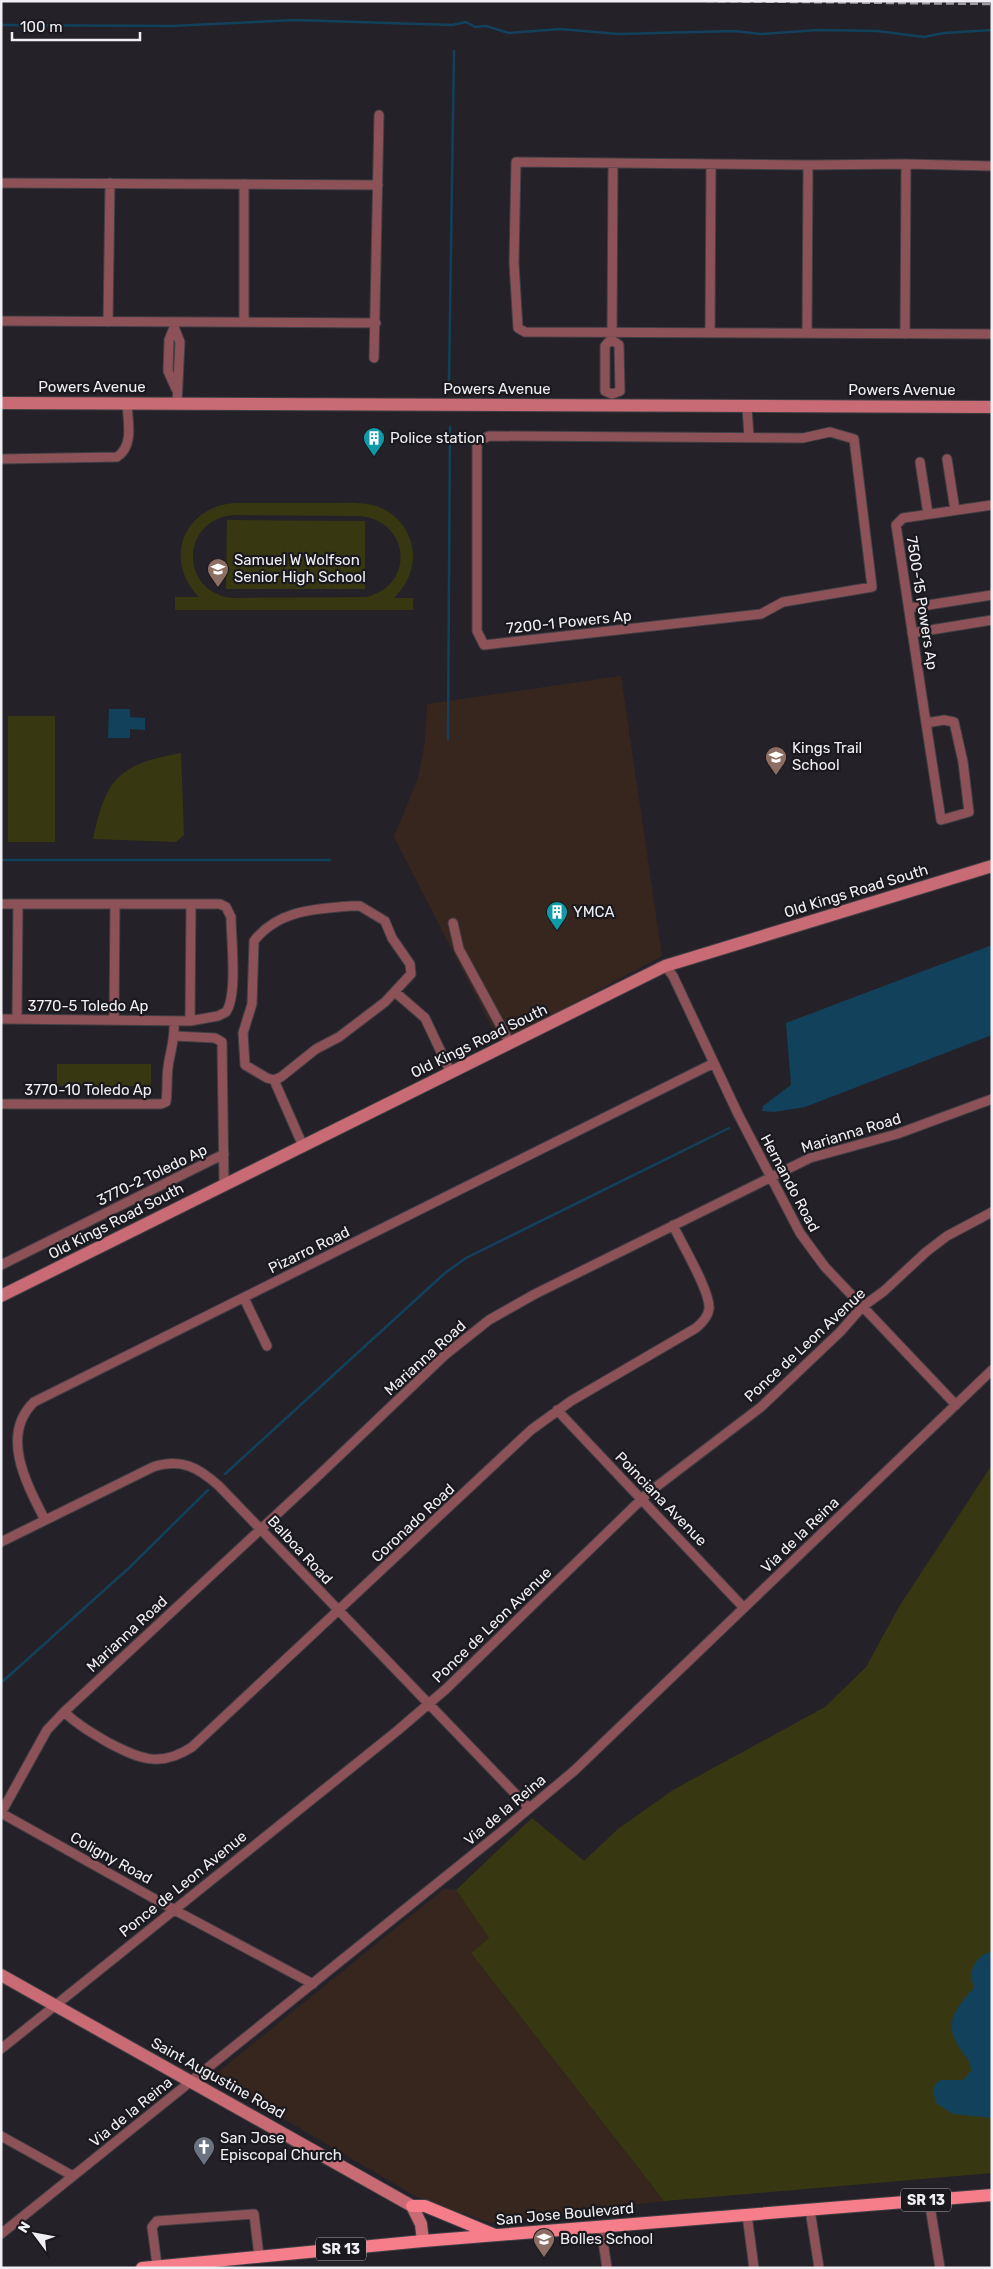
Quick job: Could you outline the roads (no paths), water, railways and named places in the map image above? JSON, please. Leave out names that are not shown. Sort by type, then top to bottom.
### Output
[{"type":"main road","name":"San Jose Boulevard","points":[[142,2268],[157,2265],[423,2241],[992,2195]]},
{"type":"main road","points":[[412,2206],[425,2206],[497,2236]]},
{"type":"street","points":[[374,358],[379,115]]},
{"type":"street","points":[[992,166],[516,162],[514,263],[518,328],[525,332],[611,337],[710,333],[992,334]]},
{"type":"street","points":[[611,337],[619,345],[620,391],[612,400],[605,391],[605,346],[611,337],[614,164]]},
{"type":"street","points":[[710,333],[711,164]]},
{"type":"street","points":[[905,334],[906,164]]},
{"type":"street","points":[[807,333],[808,165]]},
{"type":"street","points":[[1,183],[378,185]]},
{"type":"street","points":[[108,322],[110,183]]},
{"type":"street","points":[[244,184],[244,322]]},
{"type":"street","points":[[1,321],[174,325],[244,322],[376,323]]},
{"type":"street","points":[[174,325],[180,342],[180,373],[176,389],[177,404]]},
{"type":"street","name":"Powers Avenue","points":[[1,403],[177,404],[612,400],[746,407],[992,407]]},
{"type":"street","points":[[1,459],[117,457],[123,453],[128,442],[127,404]]},
{"type":"street","points":[[746,407],[749,437]]},
{"type":"street","name":"7200-1 Powers Ap","points":[[830,432],[854,439],[872,587],[783,602],[761,614],[484,645],[477,631],[478,442],[489,436],[749,437],[804,438],[830,432]]},
{"type":"street","points":[[947,459],[955,510]]},
{"type":"street","points":[[920,462],[928,514]]},
{"type":"street","name":"7500-15 Powers Ap","points":[[926,723],[944,720],[954,722],[963,762],[969,812],[941,820],[934,785],[896,525],[904,518],[992,505]]},
{"type":"street","points":[[908,608],[992,595]]},
{"type":"street","points":[[912,633],[992,620]]},
{"type":"street","name":"Old Kings Road South","points":[[1,1296],[666,966],[992,866]]},
{"type":"street","points":[[1,904],[220,904],[226,907],[231,917],[231,998],[229,1008],[218,1016],[190,1021],[174,1021]]},
{"type":"street","points":[[17,1019],[18,904]]},
{"type":"street","points":[[114,1020],[115,904]]},
{"type":"street","points":[[190,1021],[191,904]]},
{"type":"street","points":[[274,1080],[281,1077],[316,1049],[339,1037],[395,992],[410,974],[410,964],[392,938],[385,921],[378,916],[360,906],[342,906],[292,913],[274,923],[254,941],[252,1004],[243,1033],[245,1065],[274,1080],[303,1146]]},
{"type":"street","points":[[453,923],[459,950],[510,1043]]},
{"type":"street","name":"Hernando Road","points":[[666,966],[784,1205],[810,1249],[956,1405]]},
{"type":"street","points":[[395,992],[425,1018],[451,1073]]},
{"type":"street","name":"3770-5 Toledo Ap","points":[[1,1019],[174,1021]]},
{"type":"street","name":"3770-10 Toledo Ap","points":[[1,1104],[161,1104],[166,1102],[174,1021]]},
{"type":"street","name":"3770-2 Toledo Ap","points":[[1,1266],[224,1154],[222,1042],[216,1038],[174,1036]]},
{"type":"street","name":"Pizarro Road","points":[[45,1520],[13,1448],[14,1431],[28,1407],[38,1399],[714,1063]]},
{"type":"street","name":"Marianna Road","points":[[1,1813],[47,1730],[64,1712],[261,1529],[444,1355],[476,1330],[534,1294],[810,1158],[888,1137],[992,1099]]},
{"type":"street","points":[[224,1154],[224,1186]]},
{"type":"street","name":"Ponce de Leon Avenue","points":[[1,2049],[430,1704],[642,1500],[773,1397],[833,1339],[862,1306],[884,1291],[947,1236],[992,1212]]},
{"type":"street","name":"Coronado Road","points":[[64,1712],[81,1728],[133,1756],[153,1760],[172,1757],[192,1747],[531,1430],[557,1410],[696,1328],[703,1322],[708,1309],[706,1294],[673,1225]]},
{"type":"street","points":[[244,1298],[267,1346]]},
{"type":"street","name":"Via de la Reina","points":[[1,2234],[313,1984],[575,1770],[992,1370]]},
{"type":"street","name":"Poinciana Avenue","points":[[557,1410],[744,1608]]},
{"type":"street","name":"Balboa Road","points":[[1,1542],[153,1466],[184,1463],[204,1473],[261,1529],[529,1808]]},
{"type":"street","name":"Coligny Road","points":[[1,1813],[174,1910],[313,1984]]},
{"type":"street","name":"Saint Augustine Road","points":[[1,1976],[412,2206]]},
{"type":"street","points":[[1,2136],[73,2176]]},
{"type":"street","points":[[930,2200],[940,2268]]},
{"type":"street","points":[[412,2206],[421,2224],[423,2241]]},
{"type":"street","points":[[810,2210],[819,2268]]},
{"type":"street","points":[[157,2265],[152,2227],[157,2221],[254,2214],[259,2256]]},
{"type":"street","points":[[747,2215],[754,2268]]},
{"type":"street","points":[[601,2228],[607,2268]]},
{"type":"water","points":[[109,709],[130,709],[130,717],[145,718],[145,730],[130,729],[130,738],[108,738]]},
{"type":"water","points":[[992,945],[992,1035],[805,1107],[774,1112],[762,1111],[763,1106],[791,1085],[786,1023]]},
{"type":"water","points":[[992,1952],[992,2118],[953,2114],[936,2103],[933,2091],[935,2084],[941,2080],[963,2080],[971,2071],[968,2060],[955,2041],[952,2032],[953,2017],[961,2002],[974,1988],[971,1977],[975,1965],[980,1957]]},
{"type":"waterway","points":[[1,25],[172,26],[295,20],[452,25],[466,22],[475,27],[486,26],[509,33],[560,29],[618,34],[734,31],[761,34],[818,30],[877,31],[924,37],[944,33],[992,30]]},
{"type":"waterway","points":[[449,380],[454,51]]},
{"type":"waterway","points":[[448,739],[450,427]]},
{"type":"waterway","points":[[1,860],[330,860]]},
{"type":"waterway","points":[[225,1474],[445,1273],[466,1258],[729,1128]]},
{"type":"waterway","points":[[1,1683],[130,1567],[208,1490]]},
{"type":"railway","points":[[706,1],[992,4]]},
{"type":"place","name":"Police station","points":[[374,457]]},
{"type":"place","name":"Samuel W Wolfson Senior High School","points":[[218,588]]},
{"type":"place","name":"Kings Trail School","points":[[776,776]]},
{"type":"place","name":"YMCA","points":[[557,931]]},
{"type":"place","name":"San Jose Episcopal Church","points":[[204,2166]]},
{"type":"place","name":"Bolles School","points":[[544,2258]]}]
